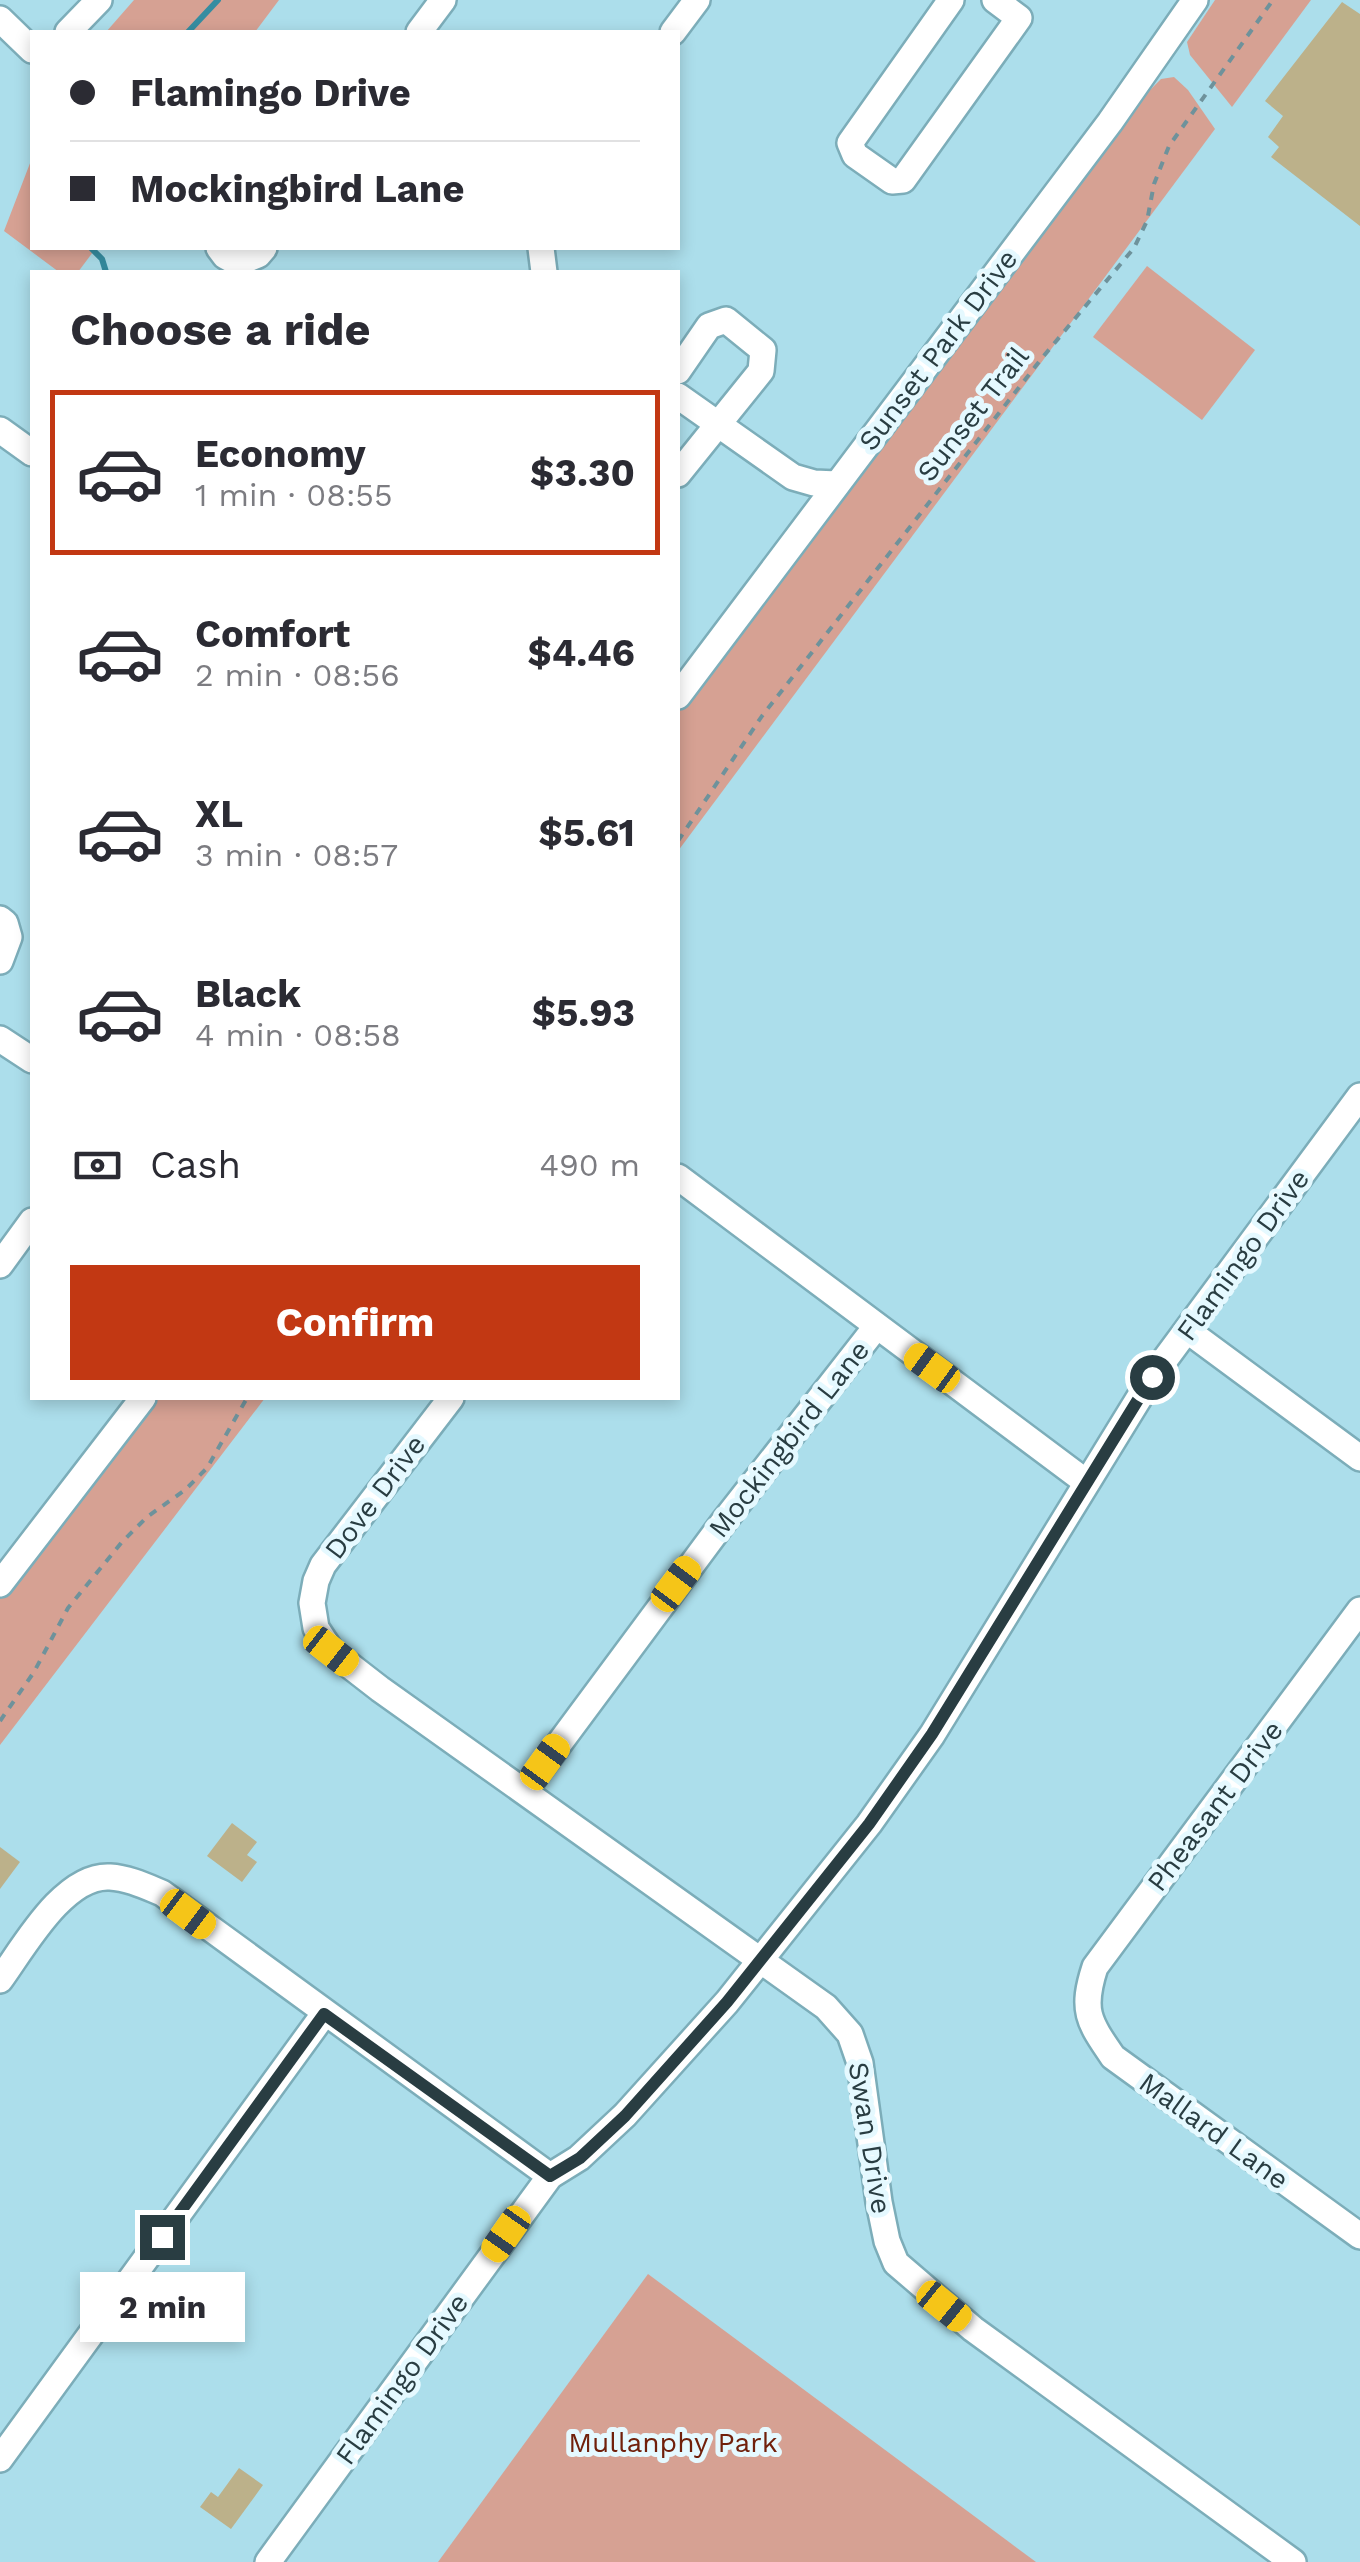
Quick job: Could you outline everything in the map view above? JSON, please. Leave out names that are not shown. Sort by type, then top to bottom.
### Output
[{"type":"street","points":[[70,30],[99,0]]},
{"type":"street","points":[[420,30],[442,0]]},
{"type":"street","points":[[674,30],[696,0]]},
{"type":"street","points":[[951,0],[850,143],[855,155],[892,181],[903,180],[1019,18],[996,0]]},
{"type":"street","name":"Sunset Park Drive","points":[[680,693],[1110,122],[1194,0]]},
{"type":"street","points":[[0,19],[30,48]]},
{"type":"street","points":[[220,250],[238,263],[262,250]]},
{"type":"street","points":[[680,368],[709,326],[726,320],[763,350],[761,372],[680,471]]},
{"type":"street","points":[[680,398],[793,477],[837,484]]},
{"type":"street","points":[[0,430],[30,452]]},
{"type":"street","points":[[0,919],[5,922],[9,938],[0,961]]},
{"type":"street","points":[[0,1039],[30,1059]]},
{"type":"street","name":"Flamingo Drive","points":[[268,2562],[550,2176],[580,2158],[625,2116],[760,1960],[869,1824],[932,1734],[1152,1377],[1360,1096]]},
{"type":"street","points":[[680,1179],[1086,1482]]},
{"type":"street","points":[[0,1265],[30,1224]]},
{"type":"street","name":"Mockingbird Lane","points":[[524,1791],[688,1568],[876,1327]]},
{"type":"street","points":[[1188,1330],[1360,1458]]},
{"type":"street","points":[[0,1584],[141,1400]]},
{"type":"street","name":"Dove Drive","points":[[312,1603],[323,1565],[449,1400]]},
{"type":"street","name":"Swan Drive","points":[[312,1603],[316,1628],[331,1651],[826,2008],[850,2034],[860,2064],[887,2241],[896,2263],[972,2329],[1293,2562]]},
{"type":"street","name":"Pheasant Drive","points":[[1085,2010],[1095,1967],[1360,1610]]},
{"type":"street","points":[[0,1980],[62,1896],[106,1876],[134,1882],[162,1894],[550,2176]]},
{"type":"street","name":"Mallard Lane","points":[[1085,2010],[1112,2057],[1360,2236]]},
{"type":"street","points":[[0,2459],[324,2014]]},
{"type":"path","name":"Sunset Trail","points":[[680,839],[762,716],[1042,358],[1134,248],[1147,221],[1156,174],[1169,146],[1273,0]]},
{"type":"path","points":[[0,1721],[34,1672],[68,1608],[146,1517],[185,1490],[206,1468],[246,1400]]},
{"type":"green space","points":[[134,0],[279,0],[256,30],[108,30]]},
{"type":"green space","points":[[1215,0],[1311,0],[1232,107],[1190,55],[1187,42]]},
{"type":"green space","points":[[1174,77],[1215,129],[680,848],[680,706],[1161,79]]},
{"type":"green space","points":[[30,163],[30,250],[94,250],[80,270],[56,270],[4,231]]},
{"type":"green space","points":[[1147,266],[1255,350],[1202,420],[1093,337]]},
{"type":"green space","points":[[152,1400],[263,1400],[0,1745],[0,1599]]},
{"type":"green space","name":"Mullanphy Park","points":[[648,2274],[1036,2562],[438,2562]]},
{"type":"building","points":[[1342,2],[1360,14],[1360,226],[1271,157],[1279,147],[1268,137],[1283,116],[1265,101]]},
{"type":"building","points":[[232,1823],[257,1842],[247,1855],[257,1862],[242,1882],[207,1856]]},
{"type":"building","points":[[0,1847],[20,1862],[0,1889]]},
{"type":"building","points":[[239,2468],[263,2485],[231,2529],[200,2507],[211,2492],[218,2497]]},
{"type":"waterway","points":[[190,30],[218,0]]},
{"type":"waterway","points":[[93,250],[105,270]]},
{"type":"route","points":[[162,2237],[324,2014],[550,2176],[580,2158],[625,2116],[727,2002],[869,1824],[932,1734],[1152,1377]]}]
